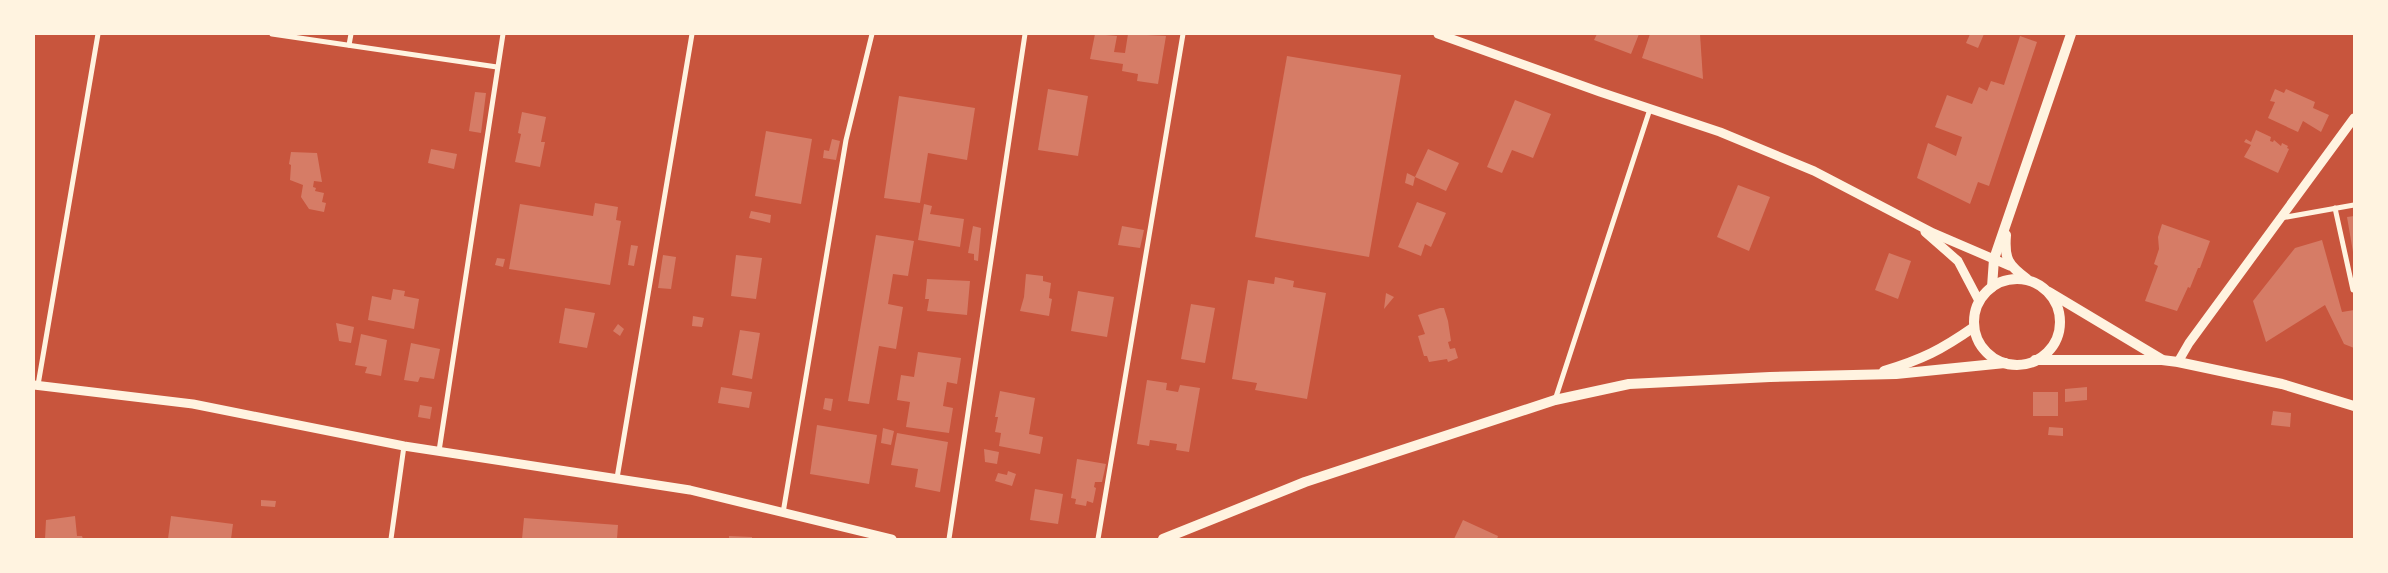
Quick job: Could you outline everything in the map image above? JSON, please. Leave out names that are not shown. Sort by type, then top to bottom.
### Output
[{"type":"main road","points":[[1992,286],[1994,259],[2071,34]]},
{"type":"main road","points":[[2007,224],[2005,246],[2010,266],[2028,280],[2162,360]]},
{"type":"main road","points":[[2005,363],[1994,358],[1984,350],[1974,327],[1974,313],[1979,301],[1992,286],[2010,280],[2028,280]]},
{"type":"main road","points":[[1163,539],[1305,482],[1555,400],[1629,384],[1770,377],[1870,375],[2005,363],[2026,364],[2046,352],[2055,341],[2059,328],[2059,314],[2054,300],[2045,290]]},
{"type":"main road","points":[[1870,375],[1922,359],[1945,347],[1974,327]]},
{"type":"main road","points":[[2035,360],[2162,360],[2178,362],[2282,384],[2354,406]]},
{"type":"street","points":[[98,34],[36,385],[193,404],[404,446],[690,490],[892,539]]},
{"type":"street","points":[[272,34],[497,67]]},
{"type":"street","points":[[349,45],[351,34]]},
{"type":"street","points":[[439,451],[503,34]]},
{"type":"street","points":[[617,478],[692,34]]},
{"type":"street","points":[[783,513],[846,140],[872,34]]},
{"type":"street","points":[[949,539],[1025,34]]},
{"type":"street","points":[[1098,539],[1184,34]]},
{"type":"street","points":[[1438,34],[1720,132],[1814,170],[1915,224],[2010,266]]},
{"type":"street","points":[[1555,400],[1650,109]]},
{"type":"street","points":[[2178,362],[2279,218],[2354,118]]},
{"type":"street","points":[[2279,218],[2354,205]]},
{"type":"street","points":[[2335,208],[2354,290]]},
{"type":"street","points":[[1915,224],[1958,261],[1979,301]]},
{"type":"street","points":[[392,539],[404,446]]},
{"type":"building","points":[[1095,34],[1117,36],[1114,52],[1125,53],[1128,34],[1166,36],[1158,84],[1137,81],[1138,74],[1122,71],[1123,64],[1090,59]]},
{"type":"building","points":[[1597,34],[1639,34],[1631,54],[1594,40]]},
{"type":"building","points":[[1650,34],[1700,34],[1703,79],[1642,58]]},
{"type":"building","points":[[1970,34],[1984,34],[1978,48],[1966,43]]},
{"type":"building","points":[[2020,36],[2037,42],[1989,186],[1978,182],[1970,204],[1917,178],[1928,143],[1956,156],[1962,137],[1935,127],[1947,95],[1972,104],[1979,87],[1987,91],[1991,81],[2004,85]]},
{"type":"building","points":[[1287,56],[1401,75],[1369,257],[1255,237]]},
{"type":"building","points":[[1048,89],[1088,96],[1078,156],[1038,150]]},
{"type":"building","points":[[2275,89],[2284,93],[2286,89],[2315,102],[2313,108],[2329,115],[2321,132],[2303,121],[2298,132],[2268,118],[2275,102],[2270,101]]},
{"type":"building","points":[[475,92],[486,93],[481,133],[469,131]]},
{"type":"building","points":[[899,96],[975,108],[967,160],[928,153],[920,203],[884,198]]},
{"type":"building","points":[[1515,100],[1551,114],[1533,158],[1512,150],[1502,173],[1487,167]]},
{"type":"building","points":[[522,112],[546,117],[541,142],[545,142],[540,167],[515,162],[521,134],[518,133]]},
{"type":"building","points":[[2256,130],[2271,137],[2270,141],[2273,142],[2274,140],[2281,146],[2282,143],[2288,146],[2287,148],[2289,149],[2278,173],[2244,157],[2251,145],[2244,142],[2246,139],[2251,142]]},
{"type":"building","points":[[766,131],[812,139],[801,204],[755,196]]},
{"type":"building","points":[[832,139],[840,141],[836,160],[823,158],[824,150],[829,151]]},
{"type":"building","points":[[431,149],[457,154],[454,169],[428,163]]},
{"type":"building","points":[[1428,149],[1459,163],[1446,191],[1415,177]]},
{"type":"building","points":[[291,152],[317,153],[322,182],[314,181],[313,187],[316,188],[315,191],[324,193],[322,202],[326,203],[324,212],[309,209],[301,197],[303,185],[290,180],[291,165],[289,164]]},
{"type":"building","points":[[1407,173],[1415,177],[1413,186],[1405,183]]},
{"type":"building","points":[[1738,185],[1770,197],[1749,251],[1717,237]]},
{"type":"building","points":[[1417,202],[1446,213],[1431,247],[1425,244],[1421,256],[1398,247]]},
{"type":"building","points":[[595,203],[618,207],[616,220],[621,221],[610,285],[509,269],[520,204],[593,216]]},
{"type":"building","points":[[924,204],[932,206],[930,214],[964,219],[960,247],[918,240]]},
{"type":"building","points":[[751,211],[771,215],[770,223],[749,218]]},
{"type":"building","points":[[2354,216],[2354,252],[2353,252],[2347,217]]},
{"type":"building","points":[[2162,224],[2210,241],[2200,268],[2198,268],[2190,288],[2188,287],[2177,311],[2145,301],[2158,266],[2154,264],[2159,249],[2158,237]]},
{"type":"building","points":[[973,226],[981,228],[978,261],[974,260],[974,254],[968,253]]},
{"type":"building","points":[[1122,226],[1144,230],[1140,248],[1118,245]]},
{"type":"building","points":[[876,235],[914,241],[908,276],[893,274],[888,304],[903,307],[896,349],[879,346],[869,404],[848,401]]},
{"type":"building","points":[[2322,240],[2342,312],[2354,310],[2354,348],[2344,344],[2325,305],[2266,342],[2253,301],[2295,248]]},
{"type":"building","points":[[631,245],[638,246],[634,266],[628,265]]},
{"type":"building","points":[[1889,253],[1911,261],[1898,299],[1875,290]]},
{"type":"building","points":[[663,255],[676,257],[671,289],[658,288]]},
{"type":"building","points":[[736,255],[762,258],[756,299],[731,296]]},
{"type":"building","points":[[497,258],[505,259],[503,267],[495,265]]},
{"type":"building","points":[[1026,274],[1043,276],[1043,281],[1051,283],[1049,298],[1052,299],[1049,316],[1020,311],[1024,297]]},
{"type":"building","points":[[1275,277],[1294,281],[1293,287],[1326,293],[1307,399],[1255,390],[1257,383],[1232,379],[1248,280],[1274,284]]},
{"type":"building","points":[[927,279],[970,281],[967,315],[927,311],[929,299],[925,299]]},
{"type":"building","points":[[393,289],[405,291],[404,296],[419,299],[414,329],[368,320],[372,296],[391,300]]},
{"type":"building","points":[[1078,291],[1114,297],[1107,337],[1071,331]]},
{"type":"building","points":[[1386,293],[1394,297],[1384,309]]},
{"type":"building","points":[[1191,304],[1215,308],[1205,363],[1181,359]]},
{"type":"building","points":[[565,308],[595,313],[587,348],[559,343]]},
{"type":"building","points":[[1444,308],[1448,321],[1451,341],[1448,342],[1450,349],[1455,348],[1458,358],[1448,362],[1447,359],[1429,362],[1427,356],[1424,356],[1418,336],[1425,334],[1418,315]]},
{"type":"building","points":[[693,316],[704,318],[702,327],[692,326]]},
{"type":"building","points":[[336,323],[354,327],[351,343],[339,341]]},
{"type":"building","points":[[618,324],[624,329],[620,336],[613,331]]},
{"type":"building","points":[[740,330],[760,333],[752,379],[732,375]]},
{"type":"building","points":[[361,334],[387,340],[381,376],[365,373],[367,367],[355,365]]},
{"type":"building","points":[[411,343],[440,349],[434,379],[420,377],[418,382],[404,380]]},
{"type":"building","points":[[918,352],[961,358],[957,384],[947,382],[943,406],[953,408],[949,433],[906,427],[910,402],[897,400],[901,375],[914,377]]},
{"type":"building","points":[[1147,380],[1167,383],[1166,390],[1178,392],[1180,385],[1200,388],[1189,452],[1176,450],[1177,444],[1150,440],[1149,446],[1137,444]]},
{"type":"building","points":[[721,387],[752,392],[749,408],[718,403]]},
{"type":"building","points":[[2087,387],[2087,400],[2065,402],[2065,389]]},
{"type":"building","points":[[1000,391],[1035,398],[1029,434],[1043,437],[1040,454],[999,446],[1001,433],[995,432],[998,417],[995,417]]},
{"type":"building","points":[[2033,392],[2058,392],[2058,416],[2033,416]]},
{"type":"building","points":[[825,398],[833,399],[831,411],[823,409]]},
{"type":"building","points":[[420,405],[432,407],[430,419],[418,417]]},
{"type":"building","points":[[2273,411],[2291,413],[2290,427],[2271,425]]},
{"type":"building","points":[[817,425],[877,435],[869,484],[810,474]]},
{"type":"building","points":[[2049,427],[2063,428],[2063,436],[2048,435]]},
{"type":"building","points":[[883,428],[894,431],[891,445],[881,443]]},
{"type":"building","points":[[897,433],[948,442],[940,492],[915,487],[918,469],[891,465]]},
{"type":"building","points":[[984,449],[999,452],[997,464],[985,462]]},
{"type":"building","points":[[1077,459],[1106,464],[1102,482],[1095,482],[1094,487],[1096,488],[1093,503],[1087,501],[1086,506],[1075,504],[1076,499],[1071,498]]},
{"type":"building","points":[[1008,471],[1016,474],[1012,486],[995,481],[998,473],[1007,475]]},
{"type":"building","points":[[1035,489],[1063,494],[1058,524],[1030,520]]},
{"type":"building","points":[[261,500],[276,501],[275,507],[261,506]]},
{"type":"building","points":[[75,516],[77,536],[82,536],[83,539],[45,539],[46,520]]},
{"type":"building","points":[[171,516],[233,524],[231,539],[168,539]]},
{"type":"building","points":[[524,518],[618,525],[617,539],[522,539]]},
{"type":"building","points":[[1463,520],[1498,536],[1497,539],[1454,539]]},
{"type":"building","points":[[729,536],[752,537],[752,539],[729,539]]}]
